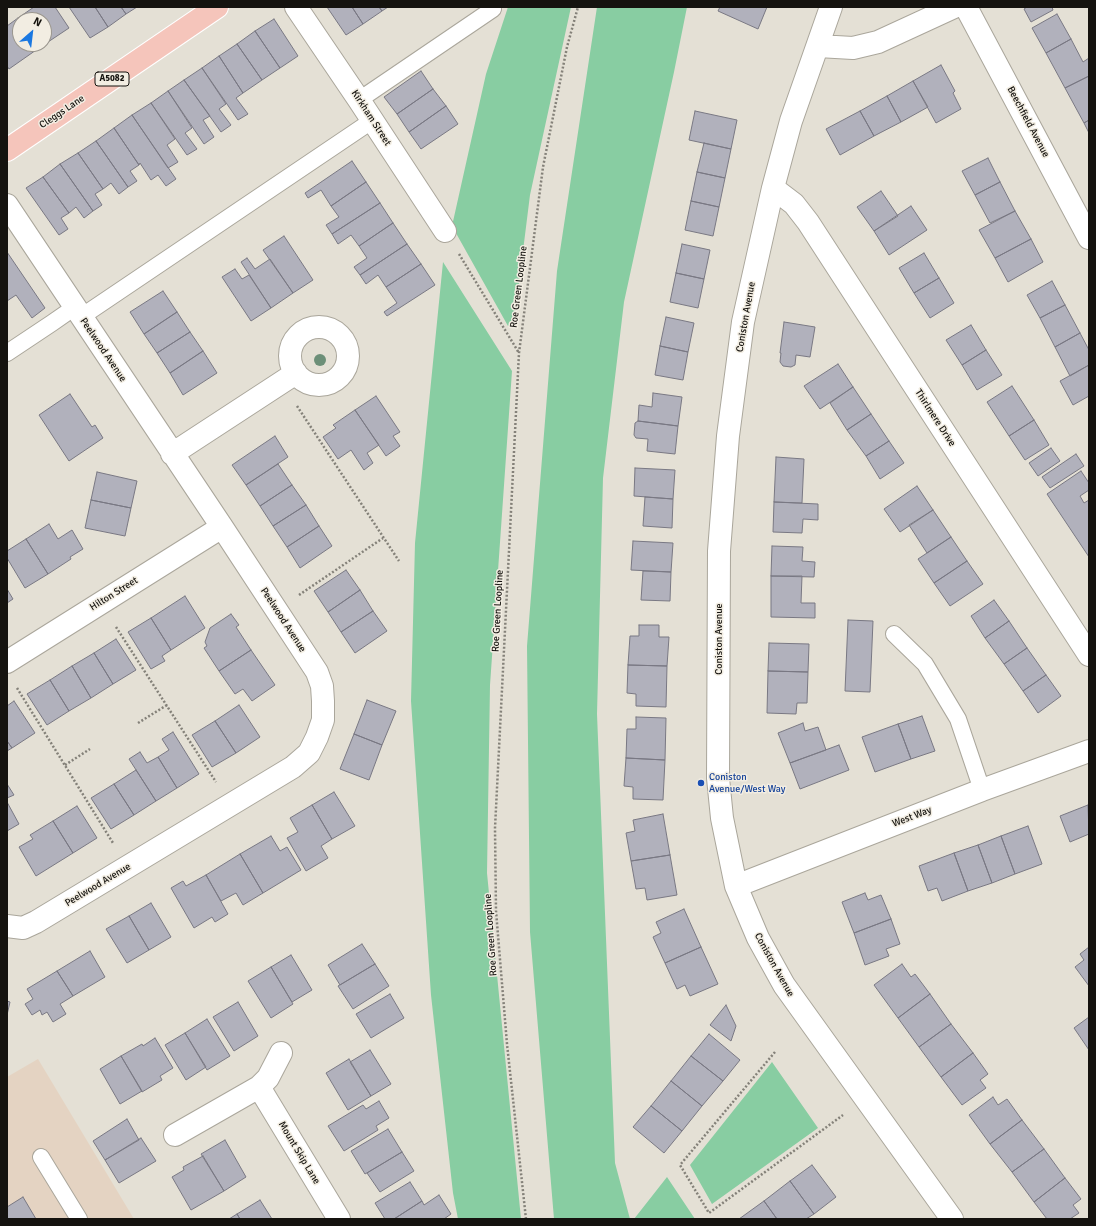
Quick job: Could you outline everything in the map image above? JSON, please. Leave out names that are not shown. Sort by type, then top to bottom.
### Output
[{"type":"main road","name":"Cleggs Lane","points":[[7,150],[217,7]]},
{"type":"street","name":"Kirkham Street","points":[[296,7],[373,120],[445,231]]},
{"type":"street","name":"Coniston Avenue","points":[[831,7],[792,121],[773,188],[743,322],[728,436],[719,551],[718,778],[722,818],[736,886],[758,938],[784,985],[952,1219]]},
{"type":"street","points":[[818,46],[853,48],[878,42],[954,7]]},
{"type":"street","name":"Beechfield Avenue","points":[[966,7],[1089,238]]},
{"type":"street","name":"Thirlmere Drive","points":[[773,188],[794,204],[808,222],[1089,655]]},
{"type":"street","name":"Peelwood Avenue","points":[[7,205],[317,672],[322,686],[323,701],[323,720],[317,737],[309,752],[293,767],[36,922],[23,928],[7,926]]},
{"type":"street","points":[[172,454],[289,378]]},
{"type":"street","name":"Hilton Street","points":[[7,662],[222,527]]},
{"type":"street","name":"West Way","points":[[736,886],[982,790],[1089,751]]},
{"type":"street","points":[[175,1135],[260,1087],[268,1078],[281,1053]]},
{"type":"street","name":"Mount Skip Lane","points":[[260,1087],[339,1219]]},
{"type":"lane","points":[[359,100],[492,9]]},
{"type":"lane","points":[[7,353],[52,323],[78,312],[373,120]]},
{"type":"lane","points":[[894,634],[925,664],[958,719],[982,790]]},
{"type":"lane","points":[[41,1157],[79,1219]]},
{"type":"path","name":"Roe Green Loopline","points":[[526,1219],[507,1044],[497,919],[495,828],[519,353],[543,166],[567,47],[578,7]]},
{"type":"path","points":[[445,231],[519,353]]},
{"type":"path","points":[[289,378],[383,538],[399,561]]},
{"type":"path","points":[[276,610],[383,538]]},
{"type":"path","points":[[100,603],[231,805]]},
{"type":"path","points":[[15,685],[128,867]]},
{"type":"path","points":[[138,723],[167,705]]},
{"type":"path","points":[[65,765],[90,749]]},
{"type":"path","points":[[775,1052],[680,1165],[709,1213],[865,1099]]},
{"type":"shaded area","points":[[38,1059],[134,1219],[7,1219],[7,1077]]},
{"type":"green space","points":[[508,7],[571,7],[530,195],[514,323],[508,326],[452,226],[486,74]]},
{"type":"green space","points":[[597,7],[687,7],[624,302],[603,478],[597,714],[615,1163],[630,1219],[554,1219],[530,932],[527,646],[557,271]]},
{"type":"green space","points":[[443,262],[512,371],[490,685],[487,873],[521,1219],[458,1219],[453,1193],[431,995],[411,701],[415,543]]},
{"type":"green space","points":[[772,1062],[818,1128],[712,1204],[690,1165]]},
{"type":"green space","points":[[667,1177],[695,1219],[634,1219]]},
{"type":"building","points":[[34,7],[55,7],[69,28],[52,39],[52,12],[27,12]]},
{"type":"building","points":[[69,7],[95,7],[108,27],[90,38]]},
{"type":"building","points":[[95,7],[121,7],[126,14],[108,27]]},
{"type":"building","points":[[121,7],[137,7],[126,14]]},
{"type":"building","points":[[327,7],[352,7],[363,24],[346,35]]},
{"type":"building","points":[[352,7],[379,7],[382,11],[363,24]]},
{"type":"building","points":[[379,7],[388,7],[382,11]]},
{"type":"building","points":[[720,7],[767,7],[758,29],[718,11]]},
{"type":"building","points":[[1027,7],[1052,7],[1053,10],[1031,22],[1024,9]]},
{"type":"building","points":[[1057,14],[1071,39],[1046,53],[1032,28]]},
{"type":"building","points":[[274,19],[298,56],[280,68],[255,31]]},
{"type":"building","points":[[12,22],[12,52],[33,52],[9,69],[7,66],[7,26]]},
{"type":"building","points":[[255,31],[280,68],[262,80],[237,44]]},
{"type":"building","points":[[1071,39],[1083,62],[1089,58],[1089,76],[1065,88],[1046,53]]},
{"type":"building","points":[[237,44],[262,80],[243,93],[219,56]]},
{"type":"building","points":[[219,56],[243,93],[236,98],[248,114],[238,120],[202,68]]},
{"type":"building","points":[[941,65],[955,91],[953,93],[961,109],[936,123],[913,81]]},
{"type":"building","points":[[202,68],[226,104],[219,109],[231,125],[221,132],[184,80]]},
{"type":"building","points":[[421,71],[433,89],[397,114],[384,97]]},
{"type":"building","points":[[1089,76],[1089,120],[1084,123],[1065,88]]},
{"type":"building","points":[[184,80],[210,116],[203,120],[214,137],[204,144],[168,91]]},
{"type":"building","points":[[913,81],[928,107],[901,122],[887,96]]},
{"type":"building","points":[[433,89],[446,106],[409,132],[397,114]]},
{"type":"building","points":[[168,91],[192,128],[185,133],[197,149],[187,155],[151,103]]},
{"type":"building","points":[[887,96],[901,122],[874,136],[860,111]]},
{"type":"building","points":[[151,103],[175,139],[167,145],[178,162],[168,168],[132,115]]},
{"type":"building","points":[[446,106],[458,124],[421,149],[409,132]]},
{"type":"building","points":[[695,111],[737,120],[731,149],[689,140]]},
{"type":"building","points":[[860,111],[874,136],[840,155],[826,129]]},
{"type":"building","points":[[132,115],[176,179],[166,186],[158,175],[151,180],[114,128]]},
{"type":"building","points":[[1089,120],[1089,133],[1084,123]]},
{"type":"building","points":[[114,128],[139,165],[130,171],[137,181],[128,187],[96,141]]},
{"type":"building","points":[[96,141],[128,187],[119,194],[111,183],[103,189],[78,153]]},
{"type":"building","points":[[704,143],[731,149],[725,178],[697,172]]},
{"type":"building","points":[[78,153],[103,189],[95,194],[102,205],[93,211],[60,164]]},
{"type":"building","points":[[988,158],[1000,182],[975,195],[962,171]]},
{"type":"building","points":[[352,161],[366,182],[331,206],[321,190],[308,198],[305,193]]},
{"type":"building","points":[[60,164],[93,211],[84,218],[76,207],[69,213],[43,177]]},
{"type":"building","points":[[697,172],[725,178],[719,207],[691,201]]},
{"type":"building","points":[[43,177],[69,213],[61,218],[68,229],[59,235],[26,188]]},
{"type":"building","points":[[366,182],[380,203],[332,234],[326,225],[339,217],[331,206]]},
{"type":"building","points":[[1000,182],[1015,211],[990,223],[975,195]]},
{"type":"building","points":[[881,191],[898,216],[874,231],[857,207]]},
{"type":"building","points":[[691,201],[719,207],[713,236],[685,230]]},
{"type":"building","points":[[380,203],[393,223],[359,246],[351,235],[338,244],[332,234]]},
{"type":"building","points":[[911,206],[927,230],[889,255],[874,231]]},
{"type":"building","points":[[1015,211],[1031,239],[995,258],[979,230]]},
{"type":"building","points":[[393,223],[407,244],[360,275],[354,267],[367,258],[359,246]]},
{"type":"building","points":[[284,236],[313,280],[293,293],[263,250]]},
{"type":"building","points":[[1031,239],[1043,262],[1008,282],[995,258]]},
{"type":"building","points":[[407,244],[421,264],[386,287],[378,275],[366,284],[360,275]]},
{"type":"building","points":[[682,244],[710,250],[704,279],[676,273]]},
{"type":"building","points":[[7,252],[45,308],[32,318],[16,295],[7,301]]},
{"type":"building","points":[[924,253],[939,278],[914,293],[899,268]]},
{"type":"building","points":[[247,258],[255,269],[270,259],[293,293],[271,308],[241,262]]},
{"type":"building","points":[[421,264],[435,285],[387,316],[384,312],[397,303],[386,287]]},
{"type":"building","points":[[235,269],[242,279],[249,275],[271,308],[251,321],[222,277]]},
{"type":"building","points":[[676,273],[704,279],[698,308],[670,302]]},
{"type":"building","points":[[939,278],[954,303],[930,318],[914,293]]},
{"type":"building","points":[[1052,281],[1065,305],[1040,318],[1027,295]]},
{"type":"building","points":[[163,291],[177,312],[144,334],[130,312]]},
{"type":"building","points":[[1065,305],[1080,333],[1055,347],[1040,318]]},
{"type":"building","points":[[177,312],[190,332],[157,353],[144,334]]},
{"type":"building","points":[[666,317],[694,323],[688,352],[660,346]]},
{"type":"building","points":[[784,322],[815,327],[810,357],[796,355],[795,365],[791,367],[783,366],[780,362]]},
{"type":"building","points":[[971,325],[986,350],[962,365],[946,340]]},
{"type":"building","points":[[190,332],[203,351],[170,373],[157,353]]},
{"type":"building","points":[[1080,333],[1089,350],[1089,365],[1070,376],[1055,347]]},
{"type":"building","points":[[660,346],[688,352],[683,380],[655,375]]},
{"type":"building","points":[[986,350],[1002,375],[977,390],[962,365]]},
{"type":"building","points":[[203,351],[217,373],[183,395],[170,373]]},
{"type":"building","points":[[838,364],[853,387],[820,409],[804,386]]},
{"type":"building","points":[[1089,365],[1089,396],[1073,405],[1060,381]]},
{"type":"building","points":[[1012,386],[1034,420],[1009,436],[987,402]]},
{"type":"building","points":[[853,387],[871,414],[847,430],[830,403]]},
{"type":"building","points":[[653,393],[682,397],[678,426],[638,421],[639,405],[652,407]]},
{"type":"building","points":[[70,394],[92,427],[95,425],[103,438],[69,461],[39,415]]},
{"type":"building","points":[[376,396],[400,432],[393,436],[400,446],[386,456],[355,410]]},
{"type":"building","points":[[355,410],[379,445],[367,453],[373,463],[364,470],[351,450],[338,459],[323,437],[336,428],[333,425]]},
{"type":"building","points":[[871,414],[889,441],[866,456],[847,430]]},
{"type":"building","points":[[1034,420],[1049,445],[1025,460],[1009,436]]},
{"type":"building","points":[[638,421],[678,426],[675,454],[647,451],[648,439],[636,438],[634,435],[635,423]]},
{"type":"building","points":[[275,436],[288,457],[246,485],[232,465]]},
{"type":"building","points":[[889,441],[904,463],[880,479],[866,456]]},
{"type":"building","points":[[1051,448],[1060,461],[1038,476],[1029,463]]},
{"type":"building","points":[[1076,454],[1084,466],[1050,488],[1042,477]]},
{"type":"building","points":[[776,457],[804,459],[802,503],[774,502]]},
{"type":"building","points":[[278,464],[292,485],[260,506],[246,485]]},
{"type":"building","points":[[635,468],[675,470],[673,499],[634,496]]},
{"type":"building","points":[[1081,471],[1089,483],[1089,490],[1080,496],[1084,503],[1089,500],[1089,557],[1047,494]]},
{"type":"building","points":[[97,472],[137,481],[131,508],[91,500]]},
{"type":"building","points":[[292,485],[306,505],[273,526],[260,506]]},
{"type":"building","points":[[917,486],[933,510],[900,532],[884,509]]},
{"type":"building","points":[[645,497],[673,499],[672,528],[643,526]]},
{"type":"building","points":[[91,500],[131,508],[125,536],[85,528]]},
{"type":"building","points":[[774,502],[818,504],[818,520],[803,519],[802,533],[773,532]]},
{"type":"building","points":[[306,505],[319,526],[287,547],[273,526]]},
{"type":"building","points":[[933,510],[951,537],[927,553],[909,525]]},
{"type":"building","points":[[49,524],[58,539],[72,530],[83,549],[48,574],[26,539]]},
{"type":"building","points":[[319,526],[332,546],[300,568],[287,547]]},
{"type":"building","points":[[951,537],[967,561],[934,583],[918,559]]},
{"type":"building","points":[[26,539],[48,574],[25,588],[7,558],[7,551]]},
{"type":"building","points":[[633,541],[673,543],[671,572],[631,570]]},
{"type":"building","points":[[772,546],[803,547],[802,561],[815,562],[814,577],[771,576]]},
{"type":"building","points":[[967,561],[983,584],[950,606],[934,583]]},
{"type":"building","points":[[346,570],[360,590],[328,612],[314,591]]},
{"type":"building","points":[[643,571],[671,572],[670,601],[641,600]]},
{"type":"building","points":[[771,576],[802,576],[801,603],[815,603],[815,618],[771,617]]},
{"type":"building","points":[[7,589],[13,599],[7,603]]},
{"type":"building","points":[[360,590],[373,611],[341,632],[328,612]]},
{"type":"building","points":[[185,596],[205,628],[171,650],[151,618]]},
{"type":"building","points":[[994,600],[1009,621],[985,638],[971,616]]},
{"type":"building","points":[[373,611],[387,631],[355,653],[341,632]]},
{"type":"building","points":[[231,614],[239,625],[236,627],[251,650],[219,671],[204,648],[207,646],[205,642],[210,628]]},
{"type":"building","points":[[151,618],[171,650],[162,656],[165,661],[151,669],[128,632]]},
{"type":"building","points":[[848,620],[873,621],[870,692],[845,691]]},
{"type":"building","points":[[1009,621],[1027,648],[1004,664],[985,638]]},
{"type":"building","points":[[639,625],[659,625],[659,637],[669,637],[667,666],[628,665],[630,636],[639,636]]},
{"type":"building","points":[[116,639],[136,670],[113,684],[94,653]]},
{"type":"building","points":[[769,643],[809,644],[808,672],[768,671]]},
{"type":"building","points":[[1027,648],[1046,675],[1023,691],[1004,664]]},
{"type":"building","points":[[251,650],[275,685],[252,701],[243,689],[235,694],[219,671]]},
{"type":"building","points":[[94,653],[113,684],[91,698],[72,666]]},
{"type":"building","points":[[628,665],[667,666],[666,707],[636,706],[636,694],[627,693]]},
{"type":"building","points":[[72,666],[91,698],[69,711],[50,680]]},
{"type":"building","points":[[768,671],[808,672],[807,703],[797,703],[796,714],[767,713]]},
{"type":"building","points":[[1046,675],[1061,696],[1038,713],[1023,691]]},
{"type":"building","points":[[50,680],[69,711],[47,725],[27,694]]},
{"type":"building","points":[[367,700],[396,711],[382,745],[354,734]]},
{"type":"building","points":[[14,701],[35,733],[12,748],[7,741],[7,706]]},
{"type":"building","points":[[239,705],[260,737],[236,753],[215,721]]},
{"type":"building","points":[[922,716],[935,751],[911,759],[898,724]]},
{"type":"building","points":[[636,717],[666,718],[665,760],[626,758],[627,729],[636,729]]},
{"type":"building","points":[[215,721],[236,753],[212,767],[192,735]]},
{"type":"building","points":[[803,723],[805,731],[818,727],[826,750],[790,763],[778,733]]},
{"type":"building","points":[[898,724],[911,759],[875,772],[862,737]]},
{"type":"building","points":[[173,732],[199,774],[177,788],[158,757],[169,750],[162,739]]},
{"type":"building","points":[[354,734],[382,745],[369,780],[340,769]]},
{"type":"building","points":[[7,741],[12,748],[7,751]]},
{"type":"building","points":[[839,745],[849,770],[800,789],[790,763]]},
{"type":"building","points":[[140,752],[147,763],[158,757],[177,788],[156,801],[129,759]]},
{"type":"building","points":[[626,758],[665,760],[663,800],[633,799],[633,787],[624,786]]},
{"type":"building","points":[[136,770],[156,801],[134,815],[114,784]]},
{"type":"building","points":[[7,784],[14,795],[7,798]]},
{"type":"building","points":[[114,784],[134,815],[111,829],[91,798]]},
{"type":"building","points":[[334,792],[355,826],[332,839],[312,805]]},
{"type":"building","points":[[7,802],[19,824],[7,831]]},
{"type":"building","points":[[312,805],[332,839],[321,846],[328,858],[306,871],[287,838],[298,832],[290,818]]},
{"type":"building","points":[[1088,805],[1089,834],[1070,842],[1060,816]]},
{"type":"building","points":[[77,806],[97,838],[73,853],[53,821]]},
{"type":"building","points":[[663,814],[670,855],[631,861],[626,833],[635,831],[633,820]]},
{"type":"building","points":[[53,821],[73,853],[36,876],[19,847],[33,839],[30,835]]},
{"type":"building","points":[[1028,826],[1042,864],[1015,874],[1001,836]]},
{"type":"building","points":[[271,836],[280,851],[287,847],[301,870],[263,893],[240,854]]},
{"type":"building","points":[[1001,836],[1015,874],[992,883],[978,845]]},
{"type":"building","points":[[978,845],[992,883],[968,891],[954,853]]},
{"type":"building","points":[[954,853],[968,891],[942,901],[937,888],[928,891],[919,866]]},
{"type":"building","points":[[240,854],[263,893],[243,905],[236,893],[221,901],[206,875]]},
{"type":"building","points":[[670,855],[677,895],[647,900],[645,888],[636,889],[631,861]]},
{"type":"building","points":[[206,875],[228,914],[215,922],[212,917],[194,928],[171,888],[183,881],[186,886]]},
{"type":"building","points":[[865,893],[868,900],[881,895],[891,919],[854,933],[842,902]]},
{"type":"building","points":[[151,903],[171,937],[149,950],[129,916]]},
{"type":"building","points":[[684,909],[701,947],[665,963],[653,937],[661,933],[656,922]]},
{"type":"building","points":[[129,916],[149,950],[127,963],[106,929]]},
{"type":"building","points":[[891,919],[900,944],[886,949],[889,956],[865,965],[854,933]]},
{"type":"building","points":[[362,944],[375,964],[340,985],[328,965]]},
{"type":"building","points":[[701,947],[718,984],[690,996],[685,985],[677,989],[665,963]]},
{"type":"building","points":[[1089,947],[1089,986],[1075,967],[1084,960],[1080,954]]},
{"type":"building","points":[[90,951],[105,977],[73,996],[57,971]]},
{"type":"building","points":[[291,955],[312,990],[292,1002],[271,967]]},
{"type":"building","points":[[375,964],[389,986],[353,1009],[338,986]]},
{"type":"building","points":[[902,964],[911,977],[915,974],[930,994],[898,1018],[874,985]]},
{"type":"building","points":[[271,967],[293,1004],[271,1018],[248,981]]},
{"type":"building","points":[[57,971],[73,996],[60,1004],[66,1014],[53,1022],[47,1012],[42,1015],[40,1010],[32,1015],[25,1004],[33,999],[27,989]]},
{"type":"building","points":[[390,994],[404,1018],[371,1038],[356,1014]]},
{"type":"building","points":[[930,994],[951,1024],[919,1047],[898,1018]]},
{"type":"building","points":[[7,1001],[10,1002],[7,1015]]},
{"type":"building","points":[[238,1002],[258,1036],[234,1051],[213,1017]]},
{"type":"building","points":[[726,1005],[736,1026],[731,1041],[710,1025]]},
{"type":"building","points":[[1089,1017],[1089,1050],[1074,1028]]},
{"type":"building","points":[[207,1019],[230,1056],[207,1070],[185,1033]]},
{"type":"building","points":[[951,1024],[973,1053],[941,1077],[919,1047]]},
{"type":"building","points":[[185,1033],[206,1067],[186,1080],[165,1045]]},
{"type":"building","points":[[709,1034],[740,1060],[723,1081],[691,1056]]},
{"type":"building","points":[[155,1038],[173,1068],[160,1076],[162,1080],[142,1092],[121,1056],[142,1044],[143,1046]]},
{"type":"building","points":[[370,1050],[391,1084],[371,1096],[350,1062]]},
{"type":"building","points":[[973,1053],[988,1074],[980,1080],[986,1088],[962,1105],[941,1077]]},
{"type":"building","points":[[121,1056],[142,1091],[120,1104],[100,1069]]},
{"type":"building","points":[[691,1056],[723,1081],[702,1106],[671,1081]]},
{"type":"building","points":[[349,1059],[371,1096],[348,1110],[326,1073]]},
{"type":"building","points":[[671,1081],[702,1106],[682,1131],[651,1106]]},
{"type":"building","points":[[993,1097],[998,1105],[1007,1099],[1022,1120],[990,1144],[969,1115]]},
{"type":"building","points":[[379,1101],[389,1118],[376,1126],[378,1130],[344,1151],[328,1126],[363,1105],[366,1109]]},
{"type":"building","points":[[651,1106],[682,1131],[664,1153],[633,1127]]},
{"type":"building","points":[[127,1119],[139,1140],[105,1160],[93,1141]]},
{"type":"building","points":[[1022,1120],[1044,1149],[1012,1172],[990,1144]]},
{"type":"building","points":[[388,1129],[402,1152],[365,1174],[351,1151]]},
{"type":"building","points":[[141,1138],[156,1161],[119,1183],[105,1160]]},
{"type":"building","points":[[225,1140],[246,1177],[224,1191],[201,1154]]},
{"type":"building","points":[[1044,1149],[1065,1178],[1034,1202],[1012,1172]]},
{"type":"building","points":[[402,1152],[414,1171],[380,1192],[367,1173]]},
{"type":"building","points":[[203,1156],[224,1191],[191,1210],[172,1177],[184,1170],[183,1167]]},
{"type":"building","points":[[812,1165],[836,1197],[814,1214],[790,1181]]},
{"type":"building","points":[[1065,1178],[1081,1199],[1073,1205],[1079,1213],[1070,1219],[1047,1219],[1034,1202]]},
{"type":"building","points":[[790,1181],[814,1214],[806,1219],[777,1219],[764,1201]]},
{"type":"building","points":[[410,1182],[422,1201],[394,1219],[385,1219],[375,1203]]},
{"type":"building","points":[[439,1195],[451,1214],[444,1219],[394,1219],[422,1201],[424,1205]]},
{"type":"building","points":[[23,1197],[36,1219],[7,1219],[7,1207]]},
{"type":"building","points":[[260,1200],[272,1219],[240,1219],[237,1214]]},
{"type":"building","points":[[764,1201],[777,1219],[739,1219]]},
{"type":"building","points":[[237,1214],[240,1219],[229,1219]]},
{"type":"place","name":"Coniston Avenue/West Way","points":[[701,783]]}]
